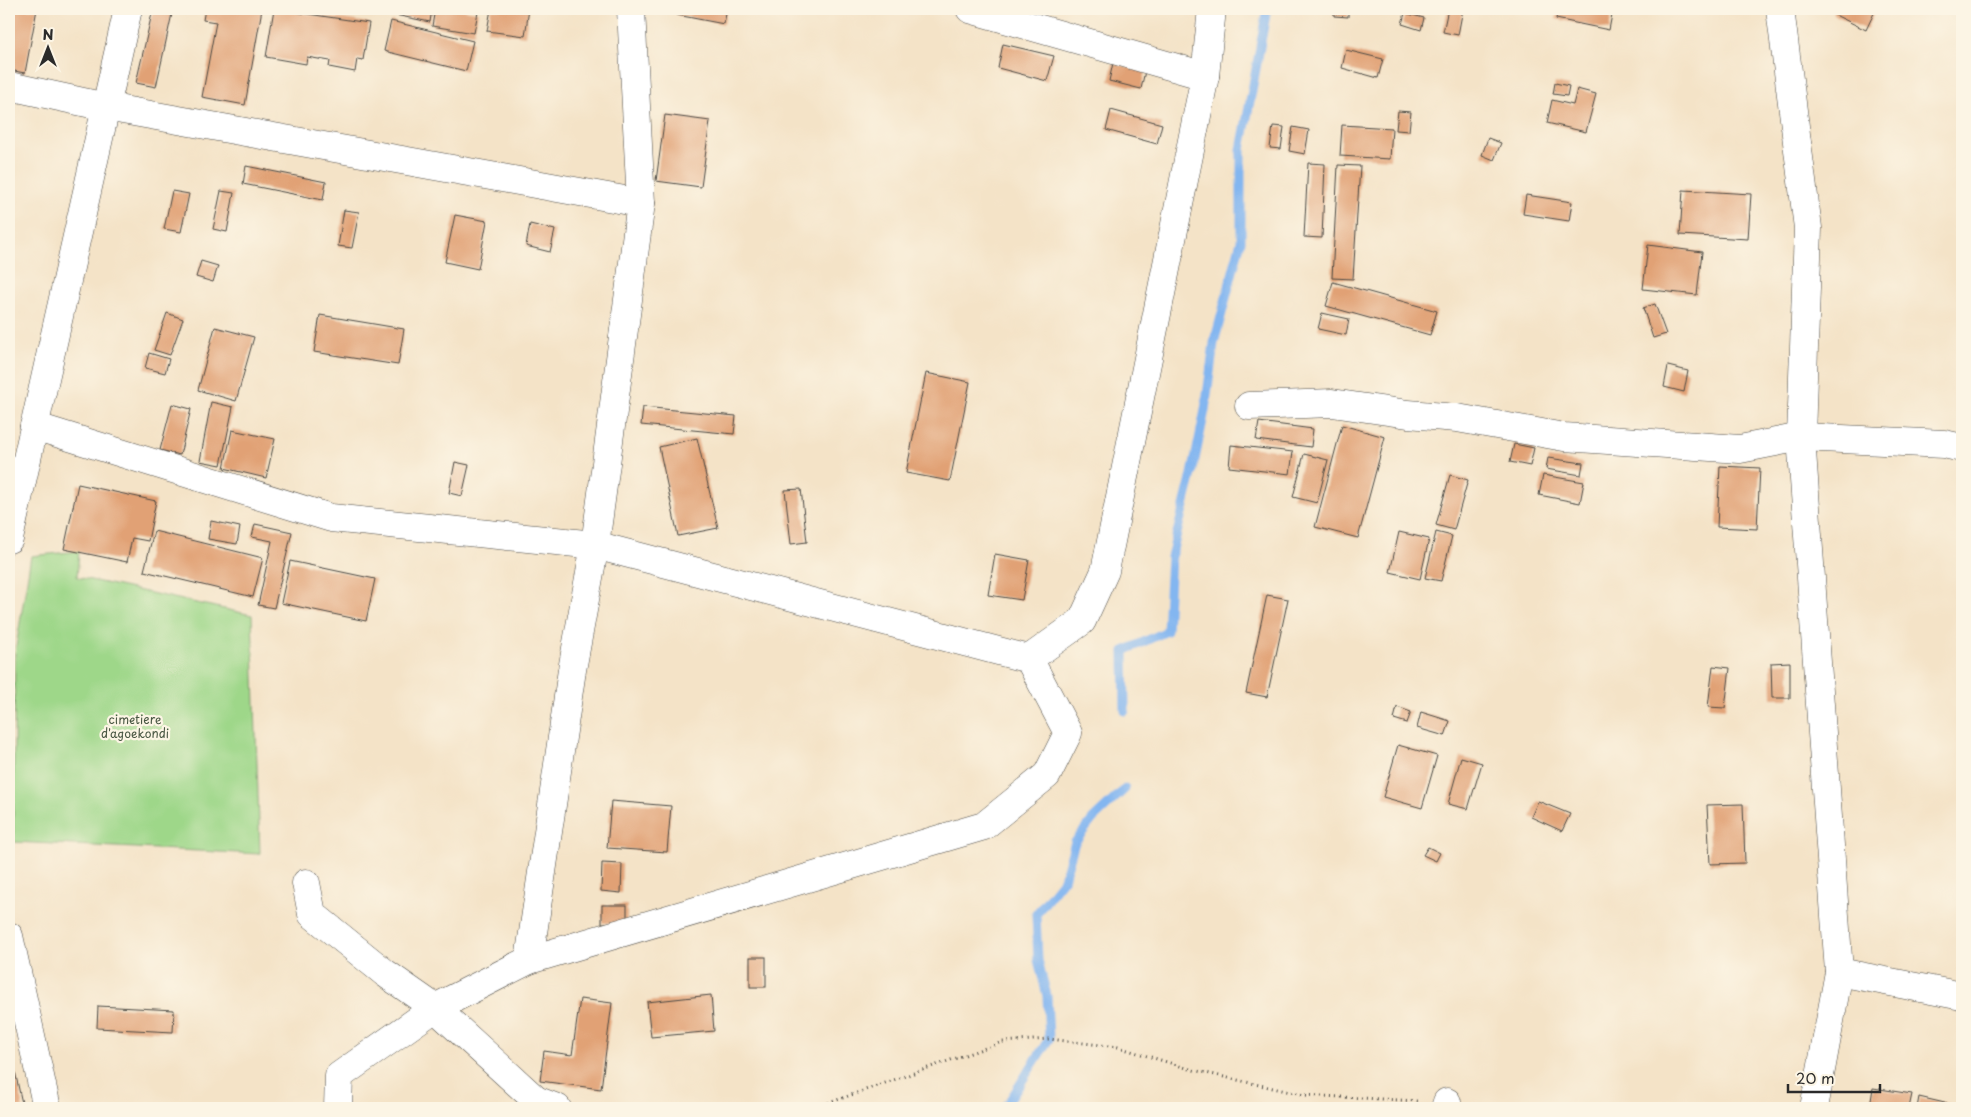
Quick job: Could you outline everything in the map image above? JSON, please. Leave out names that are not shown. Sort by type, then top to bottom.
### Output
[{"type":"street","points":[[9,539],[128,9]]},
{"type":"street","points":[[529,960],[572,670],[595,545],[641,204],[631,9]]},
{"type":"street","points":[[970,9],[1205,76]]},
{"type":"street","points":[[1029,658],[1082,621],[1105,571],[1205,76],[1212,9]]},
{"type":"street","points":[[1780,9],[1808,228],[1801,437],[1839,972],[1814,1108]]},
{"type":"street","points":[[9,86],[106,107],[641,204]]},
{"type":"street","points":[[1249,406],[1332,403],[1408,414],[1457,418],[1564,437],[1740,449],[1801,437],[1944,444],[1962,448]]},
{"type":"street","points":[[34,426],[332,518],[595,545],[1029,658],[1068,733],[1047,775],[984,826],[529,960],[435,1008],[339,1076],[338,1108]]},
{"type":"street","points":[[306,884],[312,914],[385,974],[435,1008],[543,1106]]},
{"type":"street","points":[[9,936],[47,1108]]},
{"type":"street","points":[[1839,972],[1962,996]]},
{"type":"path","points":[[814,1108],[1002,1042],[1049,1039],[1118,1047],[1193,1070],[1304,1095],[1446,1105]]},
{"type":"green space","name":"cimetiere d'agoekondi","points":[[79,551],[77,577],[252,615],[260,854],[13,842],[15,653],[31,556]]},
{"type":"building","points":[[9,9],[37,9],[25,73],[9,70]]},
{"type":"building","points":[[153,9],[173,9],[156,87],[136,83]]},
{"type":"building","points":[[205,9],[262,9],[245,105],[202,97],[216,22],[203,20]]},
{"type":"building","points":[[274,9],[369,23],[363,60],[357,59],[355,72],[329,67],[330,61],[307,57],[306,64],[266,57]]},
{"type":"building","points":[[381,9],[432,9],[430,22],[380,12]]},
{"type":"building","points":[[435,9],[459,9],[478,12],[474,33],[432,26]]},
{"type":"building","points":[[491,9],[529,9],[525,36],[487,31]]},
{"type":"building","points":[[679,9],[727,9],[724,24],[677,15]]},
{"type":"building","points":[[1334,9],[1348,9],[1348,17],[1334,16]]},
{"type":"building","points":[[1448,9],[1463,9],[1458,35],[1443,32]]},
{"type":"building","points":[[1558,9],[1613,9],[1609,30],[1556,19]]},
{"type":"building","points":[[1835,9],[1870,9],[1875,11],[1866,30],[1833,14]]},
{"type":"building","points":[[1405,13],[1424,18],[1421,30],[1402,24]]},
{"type":"building","points":[[391,21],[473,41],[466,71],[384,51]]},
{"type":"building","points":[[1003,44],[1054,56],[1047,81],[998,68]]},
{"type":"building","points":[[1346,50],[1383,59],[1378,78],[1342,68]]},
{"type":"building","points":[[1113,63],[1145,71],[1141,89],[1109,81]]},
{"type":"building","points":[[1555,83],[1569,86],[1567,96],[1553,94]]},
{"type":"building","points":[[1577,89],[1596,94],[1586,132],[1547,123],[1552,100],[1573,105]]},
{"type":"building","points":[[1111,110],[1162,124],[1157,144],[1106,130]]},
{"type":"building","points":[[1398,111],[1411,112],[1409,131],[1396,130]]},
{"type":"building","points":[[665,115],[710,121],[701,187],[656,181]]},
{"type":"building","points":[[1342,125],[1392,128],[1390,159],[1340,156]]},
{"type":"building","points":[[1273,126],[1284,127],[1281,149],[1270,148]]},
{"type":"building","points":[[1293,127],[1309,130],[1305,154],[1289,151]]},
{"type":"building","points":[[1488,138],[1501,143],[1494,160],[1482,155]]},
{"type":"building","points":[[1308,163],[1325,164],[1322,238],[1304,237]]},
{"type":"building","points":[[1338,165],[1360,166],[1353,279],[1332,278]]},
{"type":"building","points":[[246,166],[326,182],[323,200],[243,184]]},
{"type":"building","points":[[1683,190],[1751,194],[1748,239],[1680,235]]},
{"type":"building","points":[[172,191],[189,194],[181,232],[164,229]]},
{"type":"building","points":[[221,191],[234,193],[227,232],[213,229]]},
{"type":"building","points":[[1526,195],[1572,202],[1569,221],[1523,214]]},
{"type":"building","points":[[344,210],[359,212],[352,248],[338,246]]},
{"type":"building","points":[[455,215],[487,221],[478,269],[445,262]]},
{"type":"building","points":[[530,224],[555,230],[550,252],[526,246]]},
{"type":"building","points":[[1648,245],[1702,252],[1697,295],[1643,289]]},
{"type":"building","points":[[201,261],[218,266],[213,282],[196,277]]},
{"type":"building","points":[[1333,282],[1437,311],[1430,335],[1326,306]]},
{"type":"building","points":[[1655,304],[1666,334],[1653,338],[1643,308]]},
{"type":"building","points":[[167,313],[183,319],[170,355],[154,350]]},
{"type":"building","points":[[1322,313],[1349,319],[1346,335],[1318,329]]},
{"type":"building","points":[[320,315],[404,329],[398,365],[314,352]]},
{"type":"building","points":[[215,327],[254,337],[236,401],[198,390]]},
{"type":"building","points":[[149,353],[169,359],[165,373],[145,368]]},
{"type":"building","points":[[1668,366],[1688,371],[1684,392],[1664,387]]},
{"type":"building","points":[[926,373],[970,382],[950,481],[906,473]]},
{"type":"building","points":[[211,402],[233,407],[221,465],[200,461]]},
{"type":"building","points":[[172,404],[191,409],[180,455],[160,450]]},
{"type":"building","points":[[643,407],[736,416],[734,434],[641,425]]},
{"type":"building","points":[[1259,422],[1313,429],[1311,447],[1256,440]]},
{"type":"building","points":[[1342,425],[1385,437],[1358,538],[1315,527]]},
{"type":"building","points":[[232,430],[275,439],[266,478],[224,468]]},
{"type":"building","points":[[697,438],[718,528],[678,536],[659,447]]},
{"type":"building","points":[[1514,444],[1534,448],[1530,466],[1510,462]]},
{"type":"building","points":[[1231,445],[1293,452],[1290,474],[1229,467]]},
{"type":"building","points":[[1304,454],[1328,460],[1317,503],[1293,497]]},
{"type":"building","points":[[1548,458],[1583,463],[1581,475],[1546,469]]},
{"type":"building","points":[[455,462],[469,465],[462,496],[449,493]]},
{"type":"building","points":[[1720,466],[1760,468],[1757,529],[1717,527]]},
{"type":"building","points":[[1450,475],[1468,480],[1454,530],[1436,525]]},
{"type":"building","points":[[1543,475],[1584,482],[1580,503],[1539,495]]},
{"type":"building","points":[[78,484],[156,501],[148,541],[132,538],[127,562],[64,549]]},
{"type":"building","points":[[801,489],[807,542],[791,544],[785,490]]},
{"type":"building","points":[[211,521],[240,527],[237,544],[208,539]]},
{"type":"building","points":[[255,524],[292,532],[274,608],[258,605],[272,541],[252,537]]},
{"type":"building","points":[[154,531],[263,558],[253,597],[144,571]]},
{"type":"building","points":[[1399,532],[1429,539],[1420,579],[1390,572]]},
{"type":"building","points":[[1436,532],[1452,536],[1441,581],[1425,578]]},
{"type":"building","points":[[995,554],[1029,560],[1022,600],[988,595]]},
{"type":"building","points":[[290,561],[375,579],[366,621],[281,603]]},
{"type":"building","points":[[1267,595],[1288,599],[1267,697],[1246,693]]},
{"type":"building","points":[[1790,662],[1790,698],[1772,698],[1771,663]]},
{"type":"building","points":[[1713,666],[1730,668],[1725,708],[1708,707]]},
{"type":"building","points":[[1397,707],[1411,712],[1407,723],[1394,719]]},
{"type":"building","points":[[1421,712],[1450,721],[1445,736],[1417,728]]},
{"type":"building","points":[[1398,745],[1437,756],[1422,808],[1383,797]]},
{"type":"building","points":[[1461,757],[1482,763],[1468,809],[1448,804]]},
{"type":"building","points":[[611,801],[671,806],[667,852],[607,848]]},
{"type":"building","points":[[1538,801],[1570,814],[1562,831],[1531,817]]},
{"type":"building","points":[[1743,804],[1745,863],[1710,864],[1707,805]]},
{"type":"building","points":[[1428,847],[1440,853],[1436,861],[1423,855]]},
{"type":"building","points":[[602,863],[622,864],[621,893],[601,891]]},
{"type":"building","points":[[602,905],[627,905],[627,923],[602,923]]},
{"type":"building","points":[[750,957],[766,957],[766,987],[750,987]]},
{"type":"building","points":[[711,995],[714,1031],[651,1037],[647,1002]]},
{"type":"building","points":[[580,999],[612,1003],[601,1089],[540,1081],[544,1051],[572,1055]]},
{"type":"building","points":[[98,1006],[174,1010],[173,1032],[97,1028]]},
{"type":"building","points":[[13,1062],[23,1108],[9,1108],[9,1063]]},
{"type":"building","points":[[1873,1088],[1912,1094],[1909,1108],[1870,1107]]},
{"type":"building","points":[[1919,1097],[1962,1107],[1962,1108],[1917,1108]]},
{"type":"waterway","points":[[1125,711],[1124,651],[1167,631],[1171,557],[1192,474],[1205,410],[1214,343],[1241,241],[1241,150],[1267,9]]},
{"type":"waterway","points":[[1003,1108],[1049,1039],[1047,996],[1038,960],[1036,914],[1064,879],[1075,842],[1093,819],[1125,789]]}]
